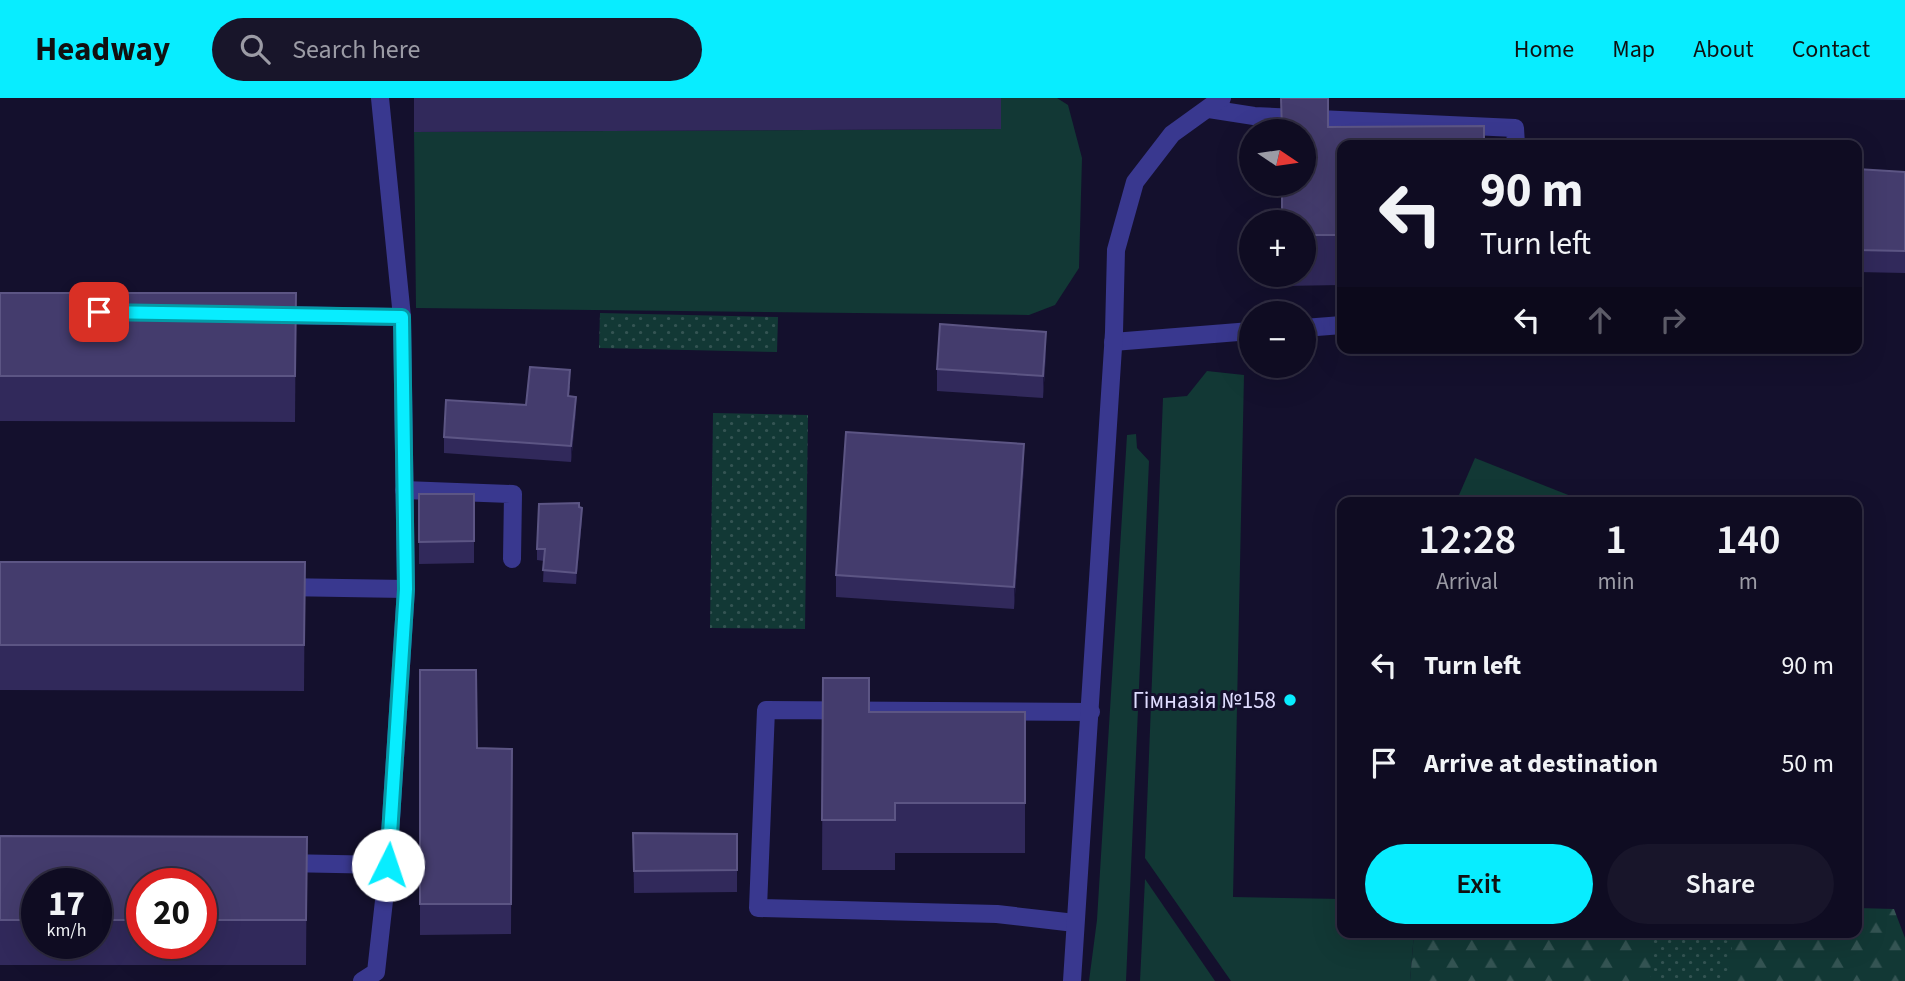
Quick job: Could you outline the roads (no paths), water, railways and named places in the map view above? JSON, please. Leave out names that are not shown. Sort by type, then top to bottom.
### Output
[{"type":"lane","points":[[362,981],[376,972],[388,865],[406,589],[402,317],[380,98]]},
{"type":"lane","points":[[1072,981],[1114,342],[1115,250],[1135,182],[1172,134],[1216,104],[1254,116],[1516,128],[1516,140]]},
{"type":"lane","points":[[258,314],[402,317]]},
{"type":"lane","points":[[1316,327],[1337,325]]},
{"type":"lane","points":[[1114,342],[1239,332]]},
{"type":"lane","points":[[404,490],[513,494],[512,559]]},
{"type":"lane","points":[[269,587],[406,589]]},
{"type":"lane","points":[[1074,923],[997,914],[758,908],[766,710],[1091,712]]},
{"type":"lane","points":[[269,863],[388,865]]},
{"type":"place","name":"Гімназія №158","points":[[1290,700]]}]
